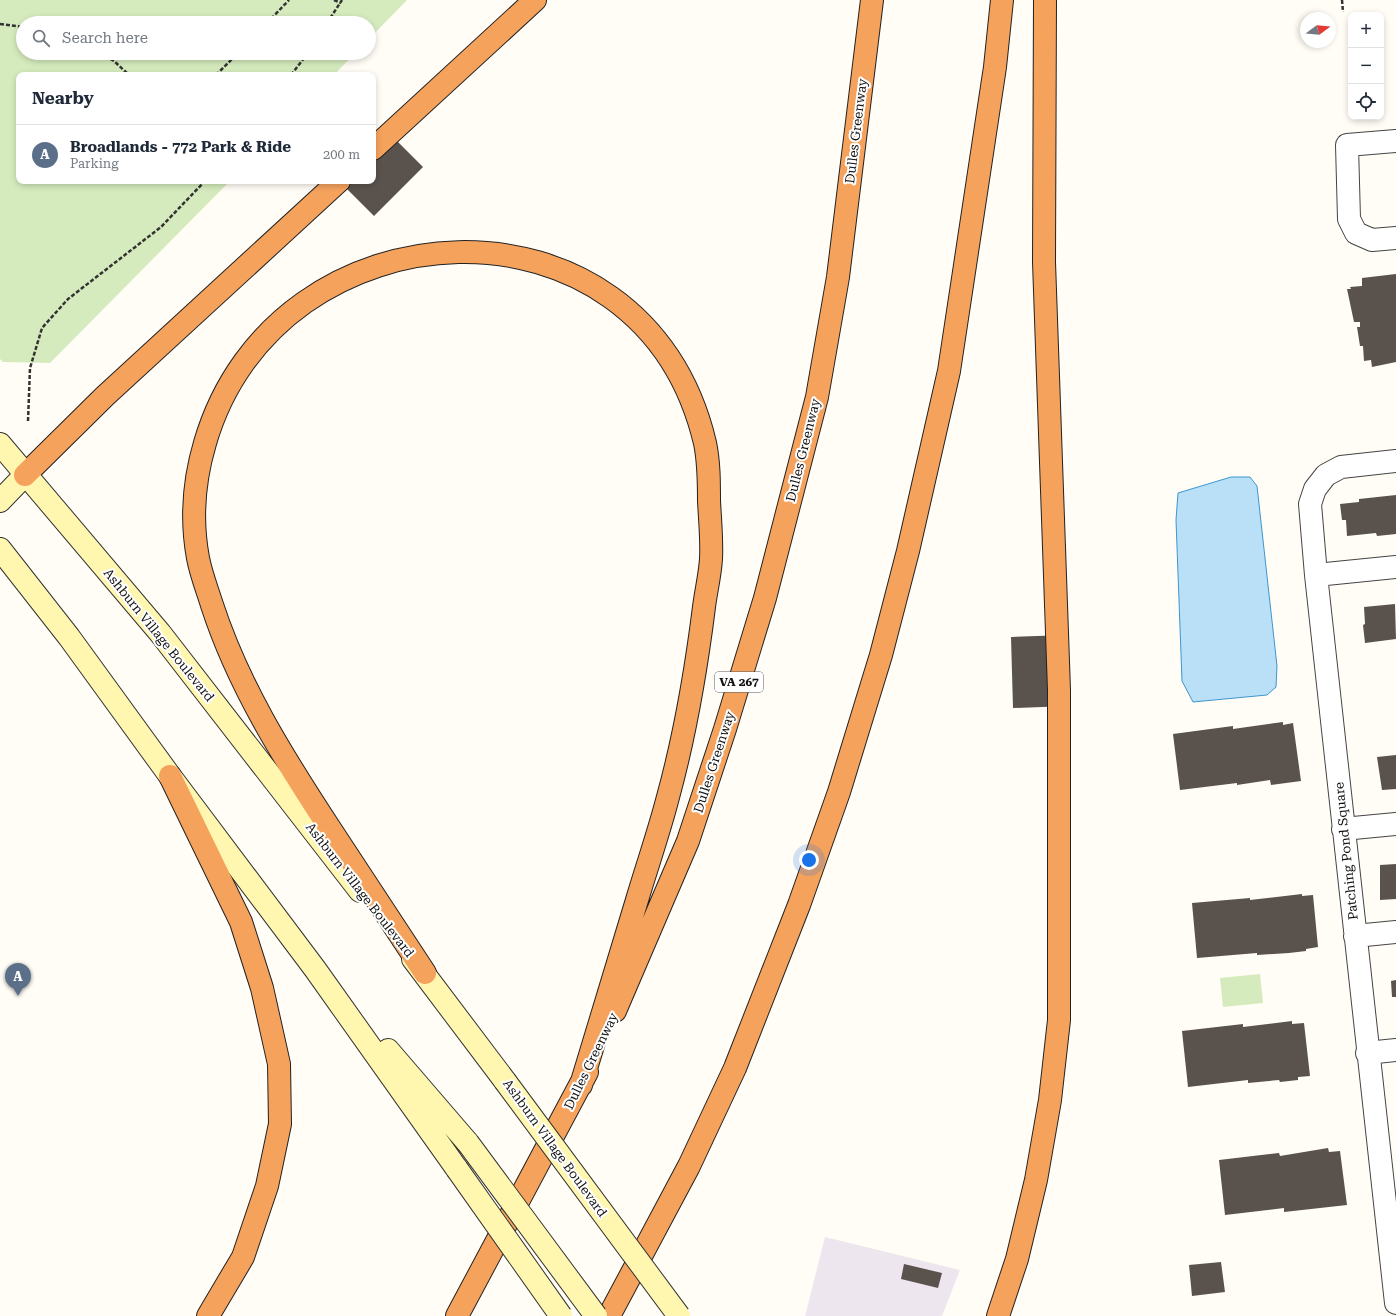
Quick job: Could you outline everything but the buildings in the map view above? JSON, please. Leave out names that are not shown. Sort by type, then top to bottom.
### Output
[{"type":"highway","points":[[376,146],[535,0]]},
{"type":"highway","name":"Dulles Greenway","points":[[457,1316],[581,1085],[634,969],[688,841],[725,728],[765,598],[818,390],[838,277],[872,0]]},
{"type":"highway","points":[[609,1316],[689,1166],[735,1068],[799,905],[839,792],[881,655],[908,551],[949,371],[995,67],[1002,0]]},
{"type":"highway","points":[[998,1316],[1017,1258],[1036,1180],[1050,1100],[1059,1020],[1059,690],[1044,262],[1045,0]]},
{"type":"highway","points":[[25,475],[105,396],[336,184]]},
{"type":"highway","points":[[425,973],[279,750],[246,688],[220,630],[199,566],[194,509],[199,465],[212,421],[231,381],[259,343],[274,327],[308,299],[347,277],[411,258],[456,251],[478,251],[522,257],[565,270],[604,292],[644,326],[659,343],[683,381],[693,402],[705,445],[708,468],[711,558],[697,662],[668,797],[581,1085]]},
{"type":"highway","points":[[170,776],[241,922],[262,988],[279,1064],[280,1124],[267,1186],[243,1258],[208,1316]]},
{"type":"main road","name":"Ashburn Village Boulevard","points":[[0,444],[160,634],[425,973],[679,1316]]},
{"type":"main road","points":[[0,501],[25,475]]},
{"type":"main road","points":[[0,549],[69,637],[170,776],[315,969],[561,1316]]},
{"type":"main road","points":[[315,969],[426,1093],[468,1143],[596,1316]]},
{"type":"street","points":[[1396,141],[1347,145],[1349,219],[1356,233],[1372,240],[1396,238]]},
{"type":"street","name":"Patching Pond Square","points":[[1396,461],[1341,467],[1326,475],[1315,489],[1310,504],[1316,575],[1367,1053],[1393,1256],[1396,1303]]},
{"type":"street","points":[[1316,575],[1396,567]]},
{"type":"street","points":[[1343,829],[1396,824]]},
{"type":"street","points":[[1355,936],[1396,932]]},
{"type":"street","points":[[1367,1053],[1396,1050]]},
{"type":"path","points":[[274,16],[289,0]]},
{"type":"path","points":[[332,16],[341,2],[334,0]]},
{"type":"path","points":[[1342,0],[1343,12]]},
{"type":"path","points":[[0,24],[16,26]]},
{"type":"path","points":[[112,60],[127,72]]},
{"type":"path","points":[[219,72],[231,60]]},
{"type":"path","points":[[294,72],[303,60]]},
{"type":"path","points":[[28,421],[30,368],[42,328],[68,299],[161,227],[202,184]]},
{"type":"shaded area","points":[[825,1237],[960,1270],[942,1316],[805,1316]]},
{"type":"green space","points":[[0,0],[407,0],[376,32],[376,16],[16,16],[16,60],[348,60],[337,72],[16,72],[16,184],[227,184],[50,363],[3,362],[0,359]]},
{"type":"green space","points":[[1260,974],[1263,1003],[1223,1007],[1220,978]]},
{"type":"water","points":[[1231,477],[1250,477],[1257,486],[1277,666],[1276,687],[1267,695],[1193,702],[1182,681],[1176,520],[1178,493]]},
{"type":"place","name":"Broadlands - 772 Park & Ride","points":[[18,996]]}]
